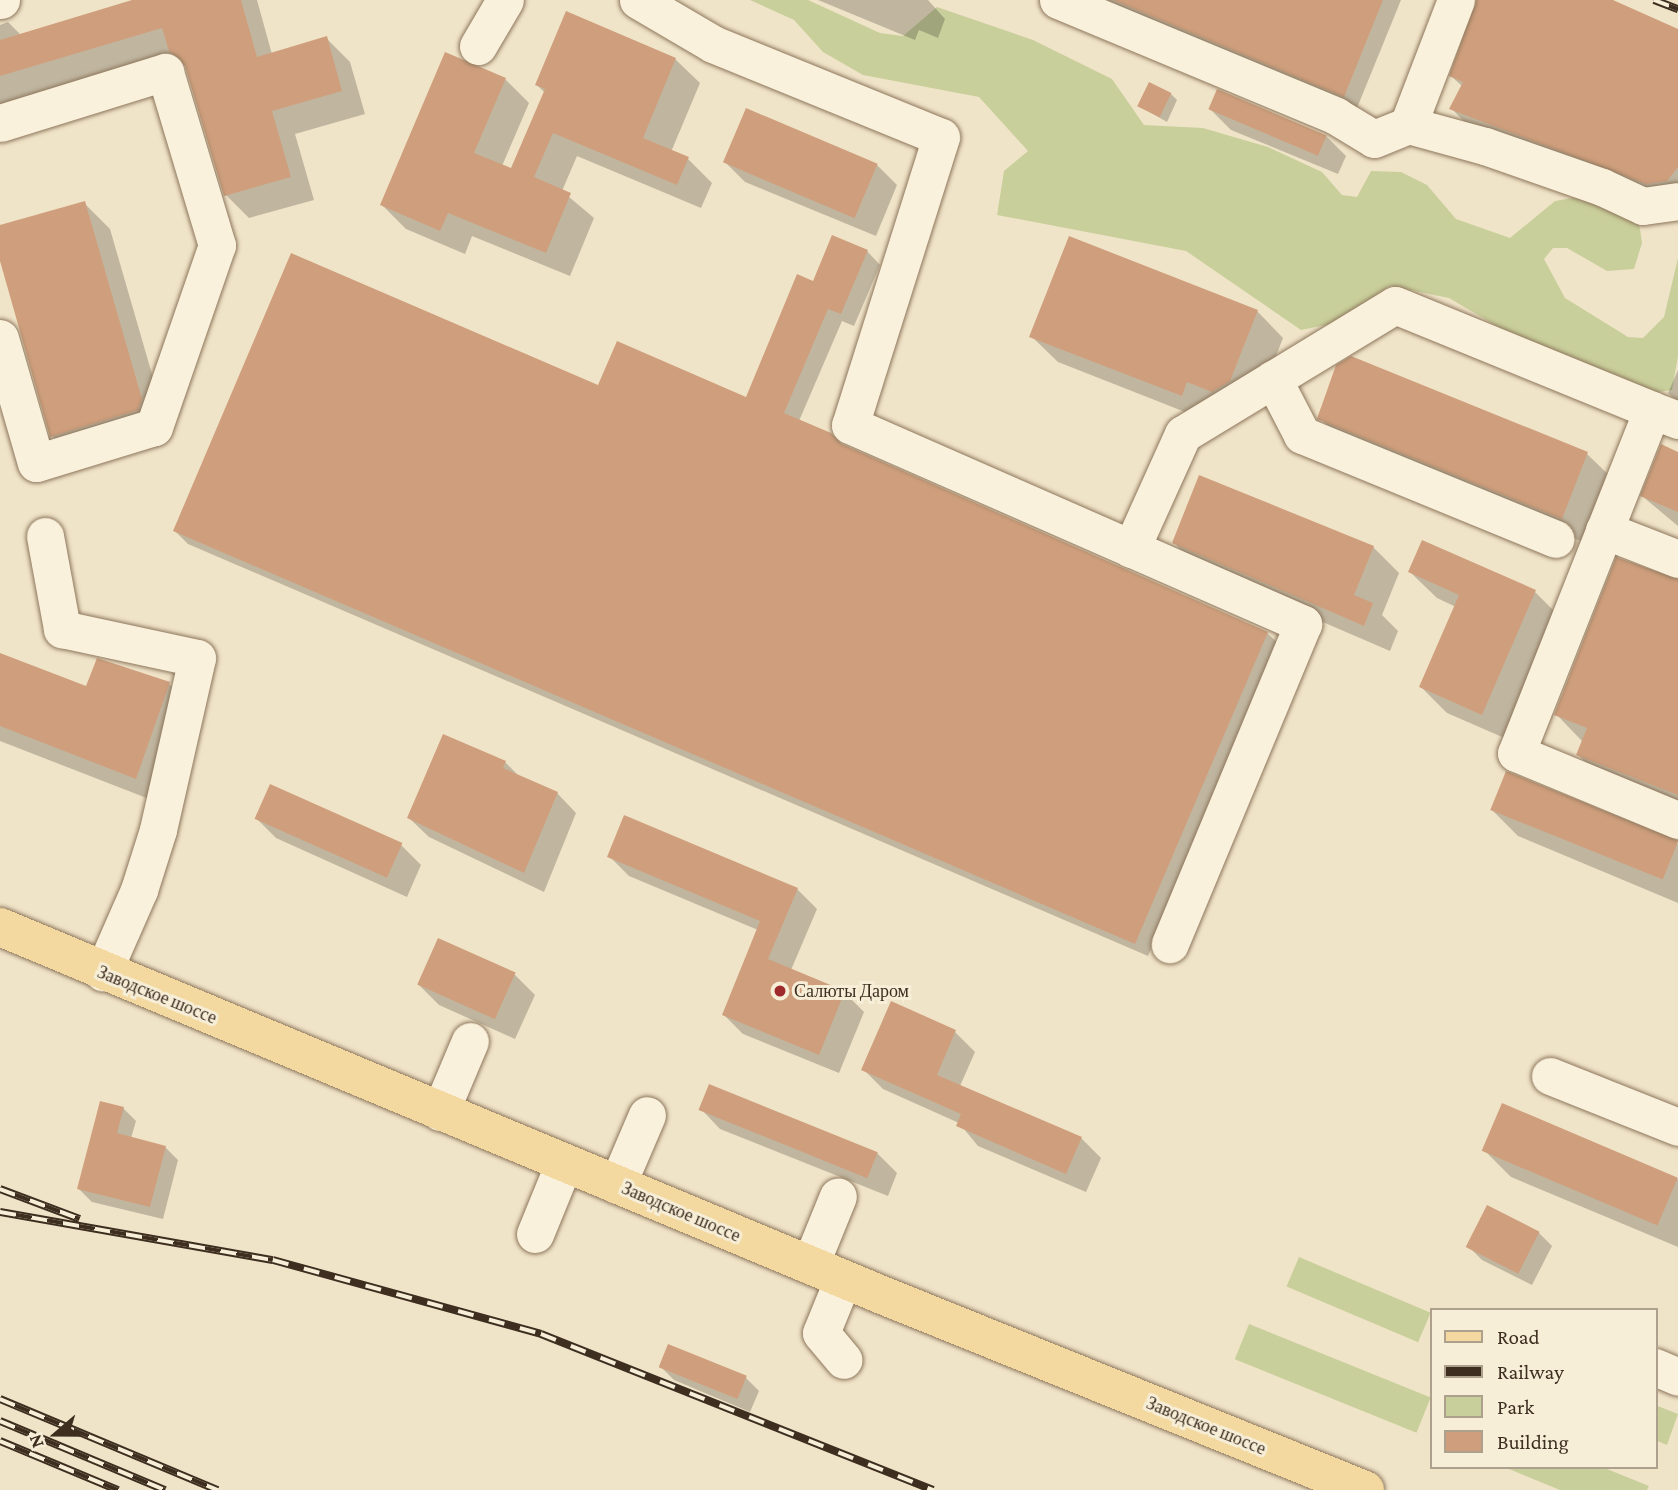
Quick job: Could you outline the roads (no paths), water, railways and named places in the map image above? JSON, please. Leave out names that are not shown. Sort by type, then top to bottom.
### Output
[{"type":"main road","name":"Заводское шоссе","points":[[0,928],[827,1272],[1364,1490]]},
{"type":"lane","points":[[478,46],[505,0]]},
{"type":"lane","points":[[638,0],[713,44],[941,137],[849,425],[1303,624],[1170,944]]},
{"type":"lane","points":[[1058,0],[1336,116],[1374,139],[1408,125],[1485,146],[1602,187],[1643,206],[1678,201]]},
{"type":"lane","points":[[1408,125],[1456,0]]},
{"type":"lane","points":[[0,123],[165,72],[217,245],[154,427],[36,463],[0,338]]},
{"type":"lane","points":[[1131,549],[1183,434],[1395,305],[1665,415],[1604,530],[1516,753],[1678,820]]},
{"type":"lane","points":[[1273,379],[1302,435],[1555,539]]},
{"type":"lane","points":[[1604,530],[1678,559]]},
{"type":"lane","points":[[45,536],[62,629],[197,658],[158,830],[139,890],[103,972]]},
{"type":"lane","points":[[440,1112],[470,1041]]},
{"type":"lane","points":[[1550,1076],[1678,1127]]},
{"type":"lane","points":[[617,1185],[647,1115]]},
{"type":"lane","points":[[535,1234],[564,1163]]},
{"type":"lane","points":[[838,1196],[821,1333],[844,1360]]},
{"type":"lane","points":[[1657,1368],[1678,1377]]},
{"type":"railway","points":[[1654,0],[1678,9]]},
{"type":"railway","points":[[0,1189],[80,1219]]},
{"type":"railway","points":[[0,1212],[273,1260],[541,1334],[933,1490]]},
{"type":"railway","points":[[0,1399],[218,1490]]},
{"type":"railway","points":[[0,1421],[165,1490]]},
{"type":"railway","points":[[0,1441],[118,1490]]},
{"type":"place","name":"Салюты Даром","points":[[780,991]]}]
